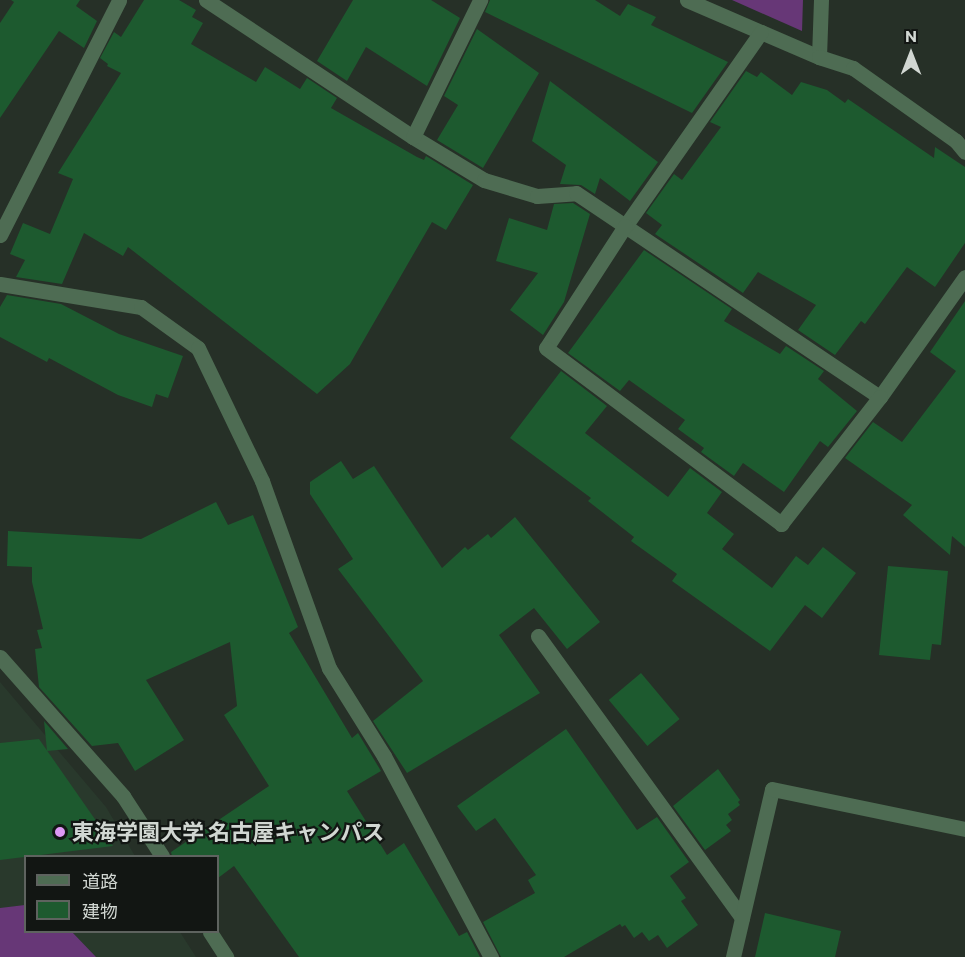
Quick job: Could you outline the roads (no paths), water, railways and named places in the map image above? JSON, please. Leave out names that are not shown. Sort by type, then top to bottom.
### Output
[{"type":"street","points":[[0,235],[119,0]]},
{"type":"street","points":[[206,0],[413,137],[484,180],[537,196],[576,193],[880,397]]},
{"type":"street","points":[[413,137],[480,0]]},
{"type":"street","points":[[687,0],[819,57],[853,68],[956,141],[965,152]]},
{"type":"street","points":[[819,57],[821,0]]},
{"type":"street","points":[[761,32],[625,226],[546,348],[781,524],[880,397],[965,278]]},
{"type":"street","points":[[0,284],[141,307],[198,348],[262,481],[329,668],[384,756],[491,957]]},
{"type":"street","points":[[538,636],[742,918]]},
{"type":"street","points":[[0,657],[123,796],[161,855]]},
{"type":"street","points":[[733,957],[772,789],[965,829]]},
{"type":"street","points":[[211,933],[226,957]]},
{"type":"place","name":"東海学園大学 名古屋キャンパス","points":[[60,832]]}]
